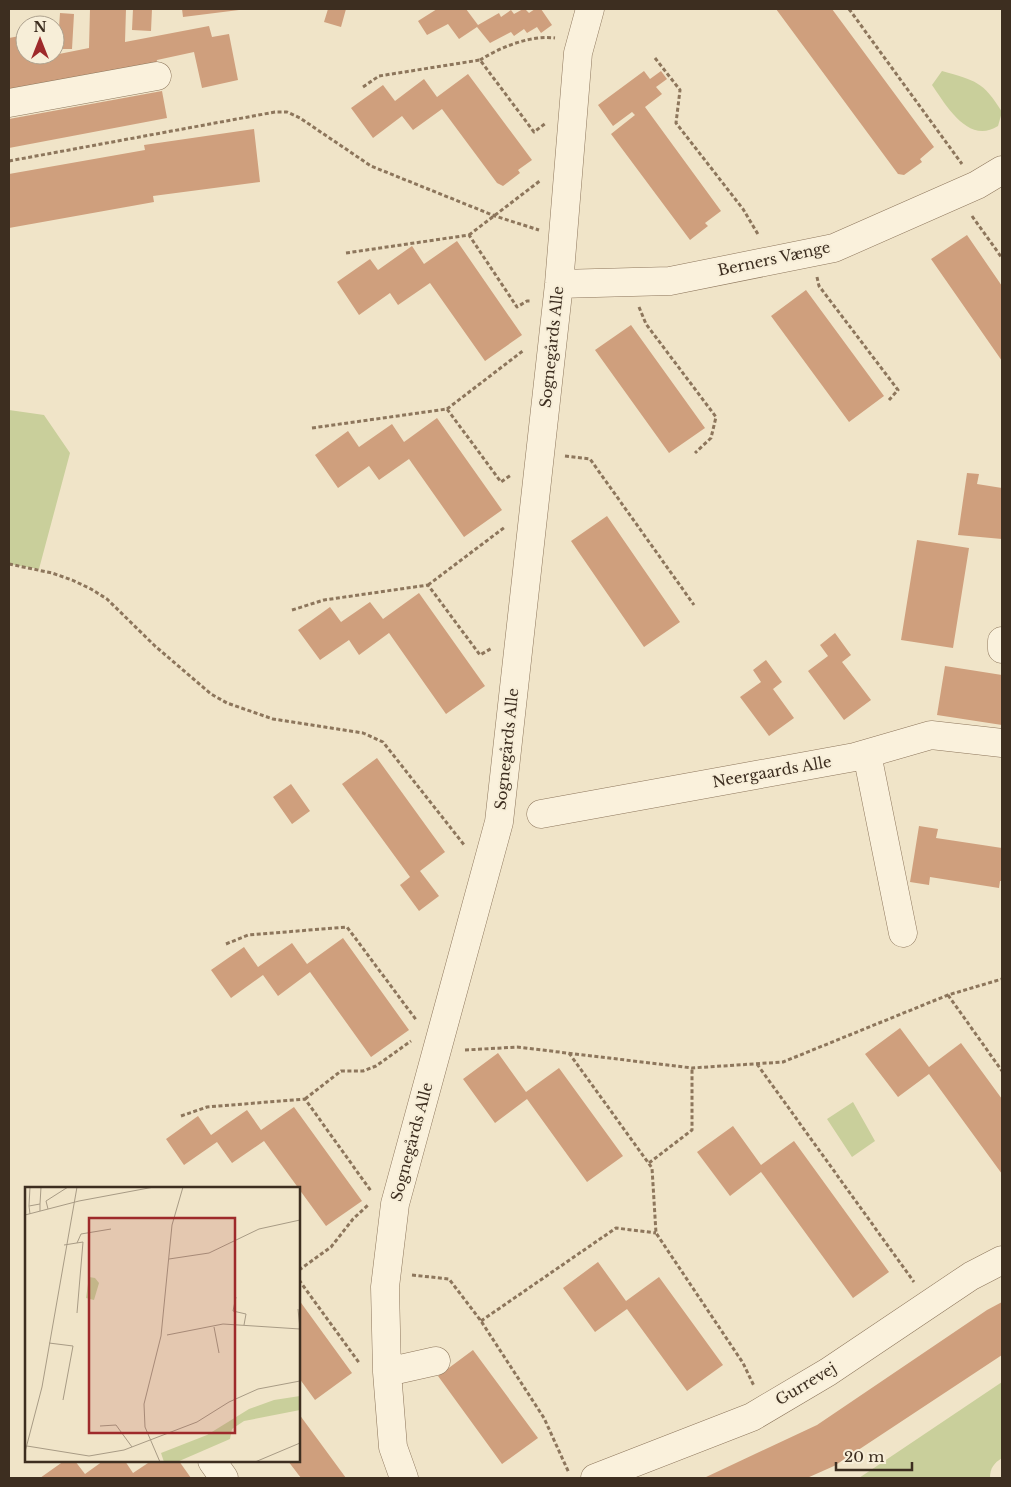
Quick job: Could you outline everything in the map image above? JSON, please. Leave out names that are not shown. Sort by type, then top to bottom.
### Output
[{"type":"street","name":"Sognegårds Alle","points":[[404,1478],[393,1447],[387,1372],[385,1287],[387,1272],[386,1198],[499,822],[558,294],[578,53],[590,9]]},
{"type":"street","points":[[9,103],[157,76]]},
{"type":"street","name":"Berners Vænge","points":[[558,294],[634,282],[670,281],[834,248],[966,189],[1002,170]]},
{"type":"street","points":[[1002,641],[1002,649]]},
{"type":"street","name":"Neergaards Alle","points":[[541,814],[867,754],[931,735],[1002,743]]},
{"type":"street","points":[[867,754],[903,933]]},
{"type":"street","name":"Gurrevej","points":[[595,1478],[752,1417],[828,1372],[971,1276],[1002,1260]]},
{"type":"street","points":[[387,1372],[436,1361]]},
{"type":"street","points":[[213,1462],[224,1478]]},
{"type":"path","points":[[849,9],[966,189],[1002,258]]},
{"type":"path","points":[[363,87],[379,76],[480,60],[494,51],[528,40],[550,37],[582,40]]},
{"type":"path","points":[[655,58],[680,90],[676,123],[744,209],[774,260]]},
{"type":"path","points":[[480,60],[534,132],[552,119],[573,120]]},
{"type":"path","points":[[9,161],[230,119],[287,112],[300,118],[371,166],[494,216],[563,238]]},
{"type":"path","points":[[346,253],[469,235],[570,158]]},
{"type":"path","points":[[469,235],[517,307],[527,300],[558,294]]},
{"type":"path","points":[[812,252],[819,286],[898,390],[889,400]]},
{"type":"path","points":[[634,282],[638,306],[646,324],[716,417],[711,438],[695,453]]},
{"type":"path","points":[[312,428],[447,409],[535,342],[553,341]]},
{"type":"path","points":[[447,409],[500,482],[524,466],[540,459],[563,456],[590,459],[694,605]]},
{"type":"path","points":[[292,610],[324,600],[428,585],[512,520],[533,514]]},
{"type":"path","points":[[9,564],[52,573],[91,589],[107,599],[155,646],[204,688],[227,703],[273,719],[364,733],[383,742],[485,873]]},
{"type":"path","points":[[428,585],[480,655],[510,636],[520,637]]},
{"type":"path","points":[[226,944],[248,936],[347,927],[434,1039]]},
{"type":"path","points":[[181,1116],[207,1108],[305,1099],[341,1071],[363,1071],[376,1066],[418,1036],[692,1068],[783,1062],[948,995],[1002,979]]},
{"type":"path","points":[[948,995],[1002,1071]]},
{"type":"path","points":[[569,1053],[652,1168],[656,1233],[743,1363],[764,1409]]},
{"type":"path","points":[[756,1064],[929,1304]]},
{"type":"path","points":[[649,1163],[692,1130],[692,1068]]},
{"type":"path","points":[[300,1269],[331,1247],[353,1219],[386,1198],[305,1099]]},
{"type":"path","points":[[481,1321],[616,1228],[656,1233]]},
{"type":"path","points":[[387,1272],[449,1279],[481,1321],[544,1418],[571,1478]]},
{"type":"path","points":[[300,1281],[364,1369],[387,1372]]},
{"type":"green space","points":[[942,71],[971,80],[984,88],[1002,112],[998,126],[987,131],[977,130],[968,127],[959,120],[932,85]]},
{"type":"green space","points":[[9,410],[44,415],[70,453],[39,569],[9,564]]},
{"type":"green space","points":[[853,1102],[875,1141],[852,1157],[827,1119]]},
{"type":"green space","points":[[1002,1382],[1002,1458],[993,1466],[990,1478],[859,1478]]},
{"type":"building","points":[[90,9],[126,9],[125,42],[209,26],[212,37],[229,34],[238,80],[202,88],[194,52],[157,60],[156,64],[9,92],[9,38],[15,37],[15,65],[65,65],[65,53],[89,48]]},
{"type":"building","points":[[133,9],[152,9],[151,31],[132,30]]},
{"type":"building","points":[[182,9],[239,9],[239,10],[183,17]]},
{"type":"building","points":[[328,9],[346,9],[341,27],[324,22]]},
{"type":"building","points":[[437,9],[466,9],[478,25],[499,13],[501,17],[511,10],[514,14],[523,9],[529,13],[535,9],[541,9],[552,25],[541,33],[537,27],[527,33],[524,29],[514,36],[511,32],[490,43],[477,27],[459,39],[448,24],[427,35],[418,21]]},
{"type":"building","points":[[776,9],[832,9],[934,147],[920,159],[922,162],[904,175],[898,174]]},
{"type":"building","points":[[60,13],[74,14],[72,49],[65,49],[65,15],[60,15]]},
{"type":"building","points":[[644,71],[650,79],[661,71],[667,79],[656,87],[662,94],[645,107],[721,211],[705,223],[708,226],[690,240],[611,134],[635,115],[632,112],[613,126],[598,105]]},
{"type":"building","points":[[468,74],[532,160],[518,170],[520,173],[503,186],[497,183],[442,109],[413,130],[402,116],[373,138],[351,108],[383,85],[395,101],[424,79],[437,97]]},
{"type":"building","points":[[162,91],[167,118],[9,148],[9,119]]},
{"type":"building","points":[[254,129],[260,182],[153,196],[154,202],[9,228],[9,174],[145,150],[144,145]]},
{"type":"building","points":[[967,235],[1002,286],[1002,361],[931,259]]},
{"type":"building","points":[[457,241],[522,335],[485,361],[430,283],[398,305],[390,293],[359,315],[337,282],[370,259],[378,270],[412,246],[424,264]]},
{"type":"building","points":[[806,290],[884,396],[849,422],[771,316]]},
{"type":"building","points":[[631,325],[705,428],[669,453],[595,350]]},
{"type":"building","points":[[437,418],[502,510],[464,537],[409,459],[379,480],[369,466],[338,488],[315,455],[348,431],[359,447],[392,424],[404,442]]},
{"type":"building","points":[[967,473],[979,474],[977,484],[1002,488],[1002,539],[958,535]]},
{"type":"building","points":[[607,516],[680,622],[644,647],[571,541]]},
{"type":"building","points":[[917,540],[969,548],[953,648],[901,640]]},
{"type":"building","points":[[419,593],[485,686],[446,714],[389,633],[359,655],[349,640],[320,660],[298,630],[330,607],[341,622],[370,602],[383,619]]},
{"type":"building","points":[[835,633],[851,655],[842,662],[871,700],[844,720],[808,671],[828,656],[820,645]]},
{"type":"building","points":[[766,660],[782,682],[773,689],[794,718],[769,736],[740,697],[761,682],[753,670]]},
{"type":"building","points":[[945,666],[1002,675],[1002,725],[937,715]]},
{"type":"building","points":[[377,758],[445,852],[420,871],[439,896],[419,911],[400,885],[410,877],[342,784]]},
{"type":"building","points":[[291,784],[310,811],[292,824],[273,797]]},
{"type":"building","points":[[919,826],[938,829],[936,838],[1002,848],[1002,881],[1000,881],[999,888],[930,877],[929,885],[910,882]]},
{"type":"building","points":[[343,938],[409,1030],[371,1057],[310,972],[278,996],[263,975],[231,998],[211,970],[244,947],[258,967],[292,943],[307,964]]},
{"type":"building","points":[[900,1028],[929,1067],[961,1043],[1002,1099],[1002,1174],[929,1074],[898,1097],[865,1054]]},
{"type":"building","points":[[498,1053],[526,1092],[559,1068],[623,1156],[587,1182],[527,1099],[495,1123],[463,1079]]},
{"type":"building","points":[[294,1107],[362,1201],[326,1226],[300,1190],[300,1187],[298,1187],[264,1141],[232,1163],[217,1142],[184,1165],[166,1139],[198,1116],[211,1135],[247,1110],[261,1130]]},
{"type":"building","points":[[733,1126],[761,1165],[794,1141],[889,1272],[853,1298],[761,1172],[730,1196],[697,1152]]},
{"type":"building","points":[[598,1262],[626,1301],[659,1277],[723,1365],[687,1391],[627,1309],[595,1332],[563,1288]]},
{"type":"building","points":[[300,1301],[352,1373],[315,1400],[300,1379]]},
{"type":"building","points":[[1002,1302],[1002,1355],[834,1466],[807,1478],[704,1478],[817,1425],[987,1310]]},
{"type":"building","points":[[473,1350],[538,1438],[502,1464],[438,1376]]},
{"type":"building","points":[[300,1415],[346,1478],[301,1478],[289,1462],[300,1462]]},
{"type":"building","points":[[63,1462],[76,1462],[85,1474],[102,1462],[126,1462],[133,1473],[150,1462],[180,1462],[191,1478],[40,1478]]}]
